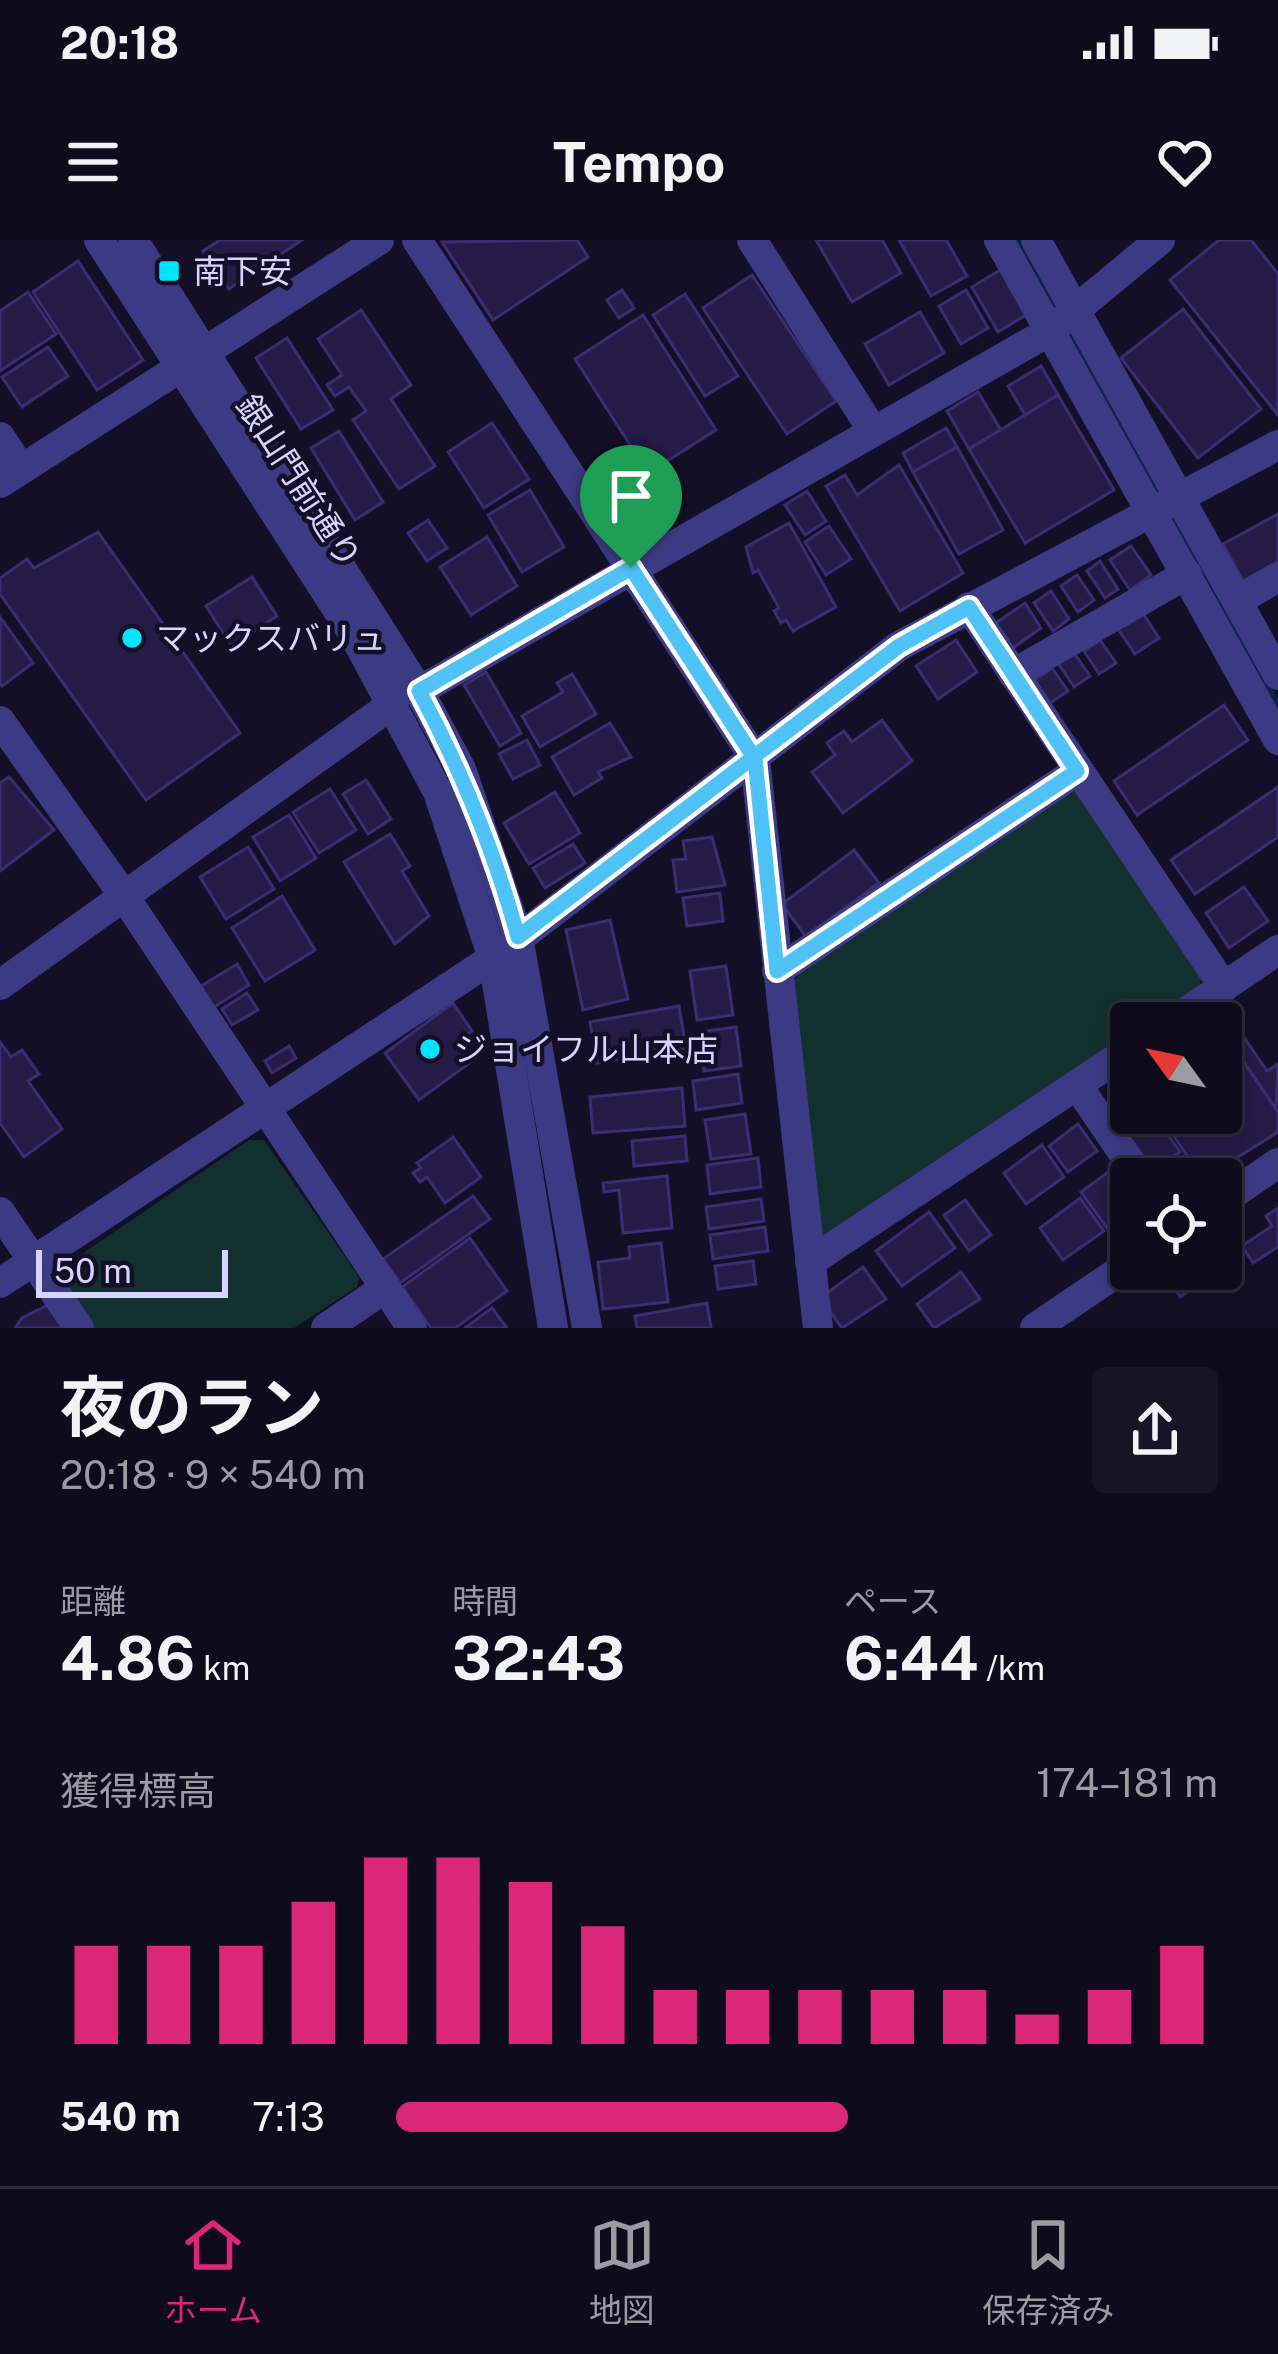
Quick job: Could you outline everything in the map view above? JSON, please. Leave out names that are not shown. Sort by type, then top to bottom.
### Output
[{"type":"street","name":"銀山門前通り","points":[[99,240],[194,360]]},
{"type":"street","name":"銀山門前通り","points":[[133,240],[194,360],[406,697],[461,769],[499,867],[518,937],[587,1328]]},
{"type":"street","points":[[0,437],[11,476],[379,240]]},
{"type":"street","points":[[417,240],[755,759],[818,1328]]},
{"type":"street","points":[[752,240],[873,431]]},
{"type":"street","points":[[999,240],[1050,331],[1237,601],[1278,675]]},
{"type":"street","points":[[1036,240],[1167,505],[1187,574],[1278,740]]},
{"type":"street","points":[[0,985],[122,893],[406,697],[1050,331],[1160,240]]},
{"type":"street","points":[[0,1283],[493,958],[899,646],[1278,445]]},
{"type":"street","points":[[1013,674],[1187,574]]},
{"type":"street","points":[[1237,601],[1278,578]]},
{"type":"street","points":[[969,607],[1224,987]]},
{"type":"street","name":"銀山門前通り","points":[[406,697],[493,958],[553,1328]]},
{"type":"street","points":[[0,722],[122,893],[412,1328]]},
{"type":"street","points":[[777,971],[1077,771]]},
{"type":"street","points":[[1202,1002],[1278,950]]},
{"type":"street","points":[[811,1262],[1110,1063]]},
{"type":"street","points":[[1077,1084],[1127,1158]]},
{"type":"street","points":[[1242,1188],[1278,1163]]},
{"type":"street","points":[[0,1212],[80,1328]]},
{"type":"street","points":[[1035,1328],[1110,1277]]},
{"type":"street","points":[[326,1328],[385,1288]]},
{"type":"green space","points":[[1065,789],[1078,791],[1202,973],[1200,985],[1175,1002],[1110,1002],[1110,1046],[829,1238],[818,1232],[792,983],[803,968]]},
{"type":"green space","points":[[249,1140],[264,1140],[359,1277],[357,1287],[294,1328],[83,1328],[54,1273]]},
{"type":"building","points":[[220,240],[302,240],[229,289],[203,251]]},
{"type":"building","points":[[577,240],[588,257],[493,320],[442,242]]},
{"type":"building","points":[[816,240],[882,240],[901,273],[852,302]]},
{"type":"building","points":[[899,240],[946,240],[967,276],[931,296]]},
{"type":"building","points":[[1219,240],[1251,240],[1278,274],[1278,415],[1170,280]]},
{"type":"building","points":[[78,261],[143,360],[97,390],[33,292]]},
{"type":"building","points":[[1005,267],[1031,312],[998,332],[972,287]]},
{"type":"building","points":[[752,275],[836,401],[787,434],[703,308]]},
{"type":"building","points":[[622,290],[634,308],[619,318],[607,300]]},
{"type":"building","points":[[966,290],[988,328],[961,344],[939,306]]},
{"type":"building","points":[[28,292],[56,334],[0,371],[0,311]]},
{"type":"building","points":[[685,294],[738,376],[705,396],[653,315]]},
{"type":"building","points":[[1183,309],[1261,409],[1198,458],[1121,358]]},
{"type":"building","points":[[361,310],[411,385],[391,399],[435,466],[399,489],[353,420],[366,411],[349,387],[335,396],[327,385],[342,375],[318,339]]},
{"type":"building","points":[[920,312],[944,353],[889,385],[865,344]]},
{"type":"building","points":[[643,315],[716,430],[648,473],[575,359]]},
{"type":"building","points":[[287,338],[333,410],[301,429],[256,358]]},
{"type":"building","points":[[48,347],[68,376],[22,407],[2,377]]},
{"type":"building","points":[[1041,366],[1058,395],[1025,415],[1008,386]]},
{"type":"building","points":[[978,392],[1001,430],[969,449],[947,411]]},
{"type":"building","points":[[1058,395],[1114,490],[1025,543],[969,449]]},
{"type":"building","points":[[492,423],[529,479],[484,508],[448,452]]},
{"type":"building","points":[[946,428],[957,447],[913,472],[903,453]]},
{"type":"building","points":[[339,431],[383,502],[355,520],[311,448]]},
{"type":"building","points":[[957,447],[1003,530],[959,554],[913,472]]},
{"type":"building","points":[[899,465],[963,573],[900,611],[826,486],[845,475],[857,495]]},
{"type":"building","points":[[530,490],[564,547],[522,572],[488,515]]},
{"type":"building","points":[[807,491],[826,521],[805,535],[785,505]]},
{"type":"building","points":[[1278,514],[1278,562],[1243,581],[1223,544]]},
{"type":"building","points":[[428,520],[447,548],[427,561],[408,533]]},
{"type":"building","points":[[789,523],[836,607],[793,631],[774,611],[779,608],[758,570],[753,573],[746,547]]},
{"type":"building","points":[[829,526],[851,559],[826,575],[805,542]]},
{"type":"building","points":[[98,532],[240,733],[146,800],[0,594],[0,578],[27,559],[34,568]]},
{"type":"building","points":[[487,537],[517,586],[471,615],[440,567]]},
{"type":"building","points":[[1131,546],[1151,575],[1130,590],[1110,560]]},
{"type":"building","points":[[1100,561],[1118,589],[1105,598],[1087,571]]},
{"type":"building","points":[[1077,575],[1094,600],[1078,612],[1061,586]]},
{"type":"building","points":[[252,577],[277,616],[231,646],[206,606]]},
{"type":"building","points":[[1051,591],[1069,619],[1053,631],[1034,603]]},
{"type":"building","points":[[1025,603],[1041,628],[1013,648],[996,623]]},
{"type":"building","points":[[1142,612],[1159,638],[1135,654],[1118,629]]},
{"type":"building","points":[[0,617],[33,663],[2,686],[0,684]]},
{"type":"building","points":[[956,640],[977,672],[938,699],[916,666]]},
{"type":"building","points":[[1100,640],[1116,663],[1099,674],[1084,651]]},
{"type":"building","points":[[1074,653],[1090,676],[1074,687],[1058,663]]},
{"type":"building","points":[[1052,668],[1068,691],[1050,703],[1035,680]]},
{"type":"building","points":[[486,672],[521,733],[500,746],[464,685]]},
{"type":"building","points":[[572,674],[596,714],[540,747],[522,716],[563,692],[557,683]]},
{"type":"building","points":[[1224,705],[1248,740],[1137,815],[1114,781]]},
{"type":"building","points":[[882,720],[912,761],[843,813],[812,772],[835,755],[827,743],[844,731],[852,742]]},
{"type":"building","points":[[610,723],[631,757],[598,772],[602,778],[574,795],[552,757]]},
{"type":"building","points":[[527,740],[540,765],[513,779],[499,754]]},
{"type":"building","points":[[9,777],[54,830],[0,871],[0,783]]},
{"type":"building","points":[[366,780],[391,819],[368,834],[343,794]]},
{"type":"building","points":[[1278,787],[1278,837],[1195,894],[1171,860]]},
{"type":"building","points":[[330,789],[356,830],[319,853],[293,812]]},
{"type":"building","points":[[555,792],[580,833],[529,864],[504,823]]},
{"type":"building","points":[[289,815],[316,858],[280,881],[253,837]]},
{"type":"building","points":[[390,834],[410,866],[402,871],[429,916],[395,944],[344,862]]},
{"type":"building","points":[[712,837],[725,885],[677,892],[673,860],[686,859],[683,841]]},
{"type":"building","points":[[573,844],[585,863],[545,888],[533,868]]},
{"type":"building","points":[[248,847],[274,889],[226,919],[200,877]]},
{"type":"building","points":[[854,850],[879,883],[806,937],[782,904]]},
{"type":"building","points":[[1244,887],[1268,921],[1229,948],[1206,913]]},
{"type":"building","points":[[720,893],[723,921],[687,926],[683,898]]},
{"type":"building","points":[[282,896],[315,950],[265,981],[232,928]]},
{"type":"building","points":[[610,920],[628,999],[583,1010],[566,930]]},
{"type":"building","points":[[237,964],[249,985],[211,1009],[198,988]]},
{"type":"building","points":[[726,966],[733,1015],[697,1020],[690,971]]},
{"type":"building","points":[[247,993],[258,1010],[232,1025],[222,1009]]},
{"type":"building","points":[[453,1003],[472,1031],[461,1039],[475,1059],[419,1100],[385,1053]]},
{"type":"building","points":[[679,1006],[686,1048],[597,1063],[590,1022]]},
{"type":"building","points":[[736,1027],[741,1066],[704,1071],[699,1032]]},
{"type":"building","points":[[1242,1034],[1267,1071],[1278,1064],[1276,1109],[1242,1060]]},
{"type":"building","points":[[0,1042],[11,1057],[22,1050],[39,1074],[28,1081],[62,1129],[24,1157],[0,1123]]},
{"type":"building","points":[[289,1046],[296,1058],[272,1073],[265,1061]]},
{"type":"building","points":[[1242,1060],[1278,1112],[1278,1132],[1237,1158],[1189,1158],[1172,1134],[1242,1134]]},
{"type":"building","points":[[738,1074],[742,1103],[696,1110],[693,1081]]},
{"type":"building","points":[[682,1088],[685,1126],[593,1133],[590,1097]]},
{"type":"building","points":[[745,1114],[751,1154],[711,1159],[705,1120]]},
{"type":"building","points":[[1078,1124],[1097,1151],[1068,1172],[1049,1146]]},
{"type":"building","points":[[1127,1134],[1167,1134],[1180,1152],[1172,1158],[1145,1158]]},
{"type":"building","points":[[685,1136],[687,1161],[634,1166],[632,1141]]},
{"type":"building","points":[[453,1137],[481,1177],[445,1203],[427,1177],[420,1182],[413,1173],[421,1168],[417,1163]]},
{"type":"building","points":[[1042,1145],[1064,1177],[1026,1204],[1004,1173]]},
{"type":"building","points":[[758,1158],[761,1187],[710,1194],[707,1165]]},
{"type":"building","points":[[1110,1171],[1110,1232],[1081,1192]]},
{"type":"building","points":[[667,1176],[672,1228],[623,1233],[619,1190],[604,1192],[603,1183]]},
{"type":"building","points":[[473,1196],[490,1219],[400,1283],[383,1259]]},
{"type":"building","points":[[1080,1198],[1104,1231],[1063,1260],[1040,1228]]},
{"type":"building","points":[[761,1199],[764,1221],[709,1229],[706,1207]]},
{"type":"building","points":[[965,1200],[991,1235],[969,1251],[944,1215]]},
{"type":"building","points":[[1278,1208],[1278,1247],[1253,1263],[1242,1246],[1272,1226],[1266,1216]]},
{"type":"building","points":[[929,1212],[955,1248],[902,1286],[876,1251]]},
{"type":"building","points":[[765,1227],[768,1251],[713,1259],[710,1235]]},
{"type":"building","points":[[470,1238],[507,1291],[455,1328],[431,1328],[402,1287]]},
{"type":"building","points":[[661,1243],[668,1302],[603,1309],[598,1262],[630,1258],[629,1247]]},
{"type":"building","points":[[753,1261],[756,1284],[718,1289],[715,1266]]},
{"type":"building","points":[[863,1267],[886,1299],[842,1328],[820,1298]]},
{"type":"building","points":[[961,1272],[980,1299],[934,1328],[917,1304]]},
{"type":"building","points":[[707,1303],[711,1328],[637,1328],[635,1316]]},
{"type":"building","points":[[48,1305],[64,1328],[15,1328],[22,1318]]},
{"type":"building","points":[[492,1308],[507,1328],[465,1328]]},
{"type":"waterway","points":[[1018,240],[1058,312]]},
{"type":"waterway","points":[[1065,325],[1164,501]]},
{"type":"waterway","points":[[1171,514],[1278,706]]},
{"type":"place","name":"南下安","points":[[169,271]]},
{"type":"place","name":"マックスバリュ","points":[[132,638]]},
{"type":"place","name":"ジョイフル山本店","points":[[430,1049]]},
{"type":"route","points":[[631,568],[419,691],[461,769],[499,867],[518,937],[755,759],[899,646],[969,607],[1077,771],[777,971],[755,759],[631,568]]}]
